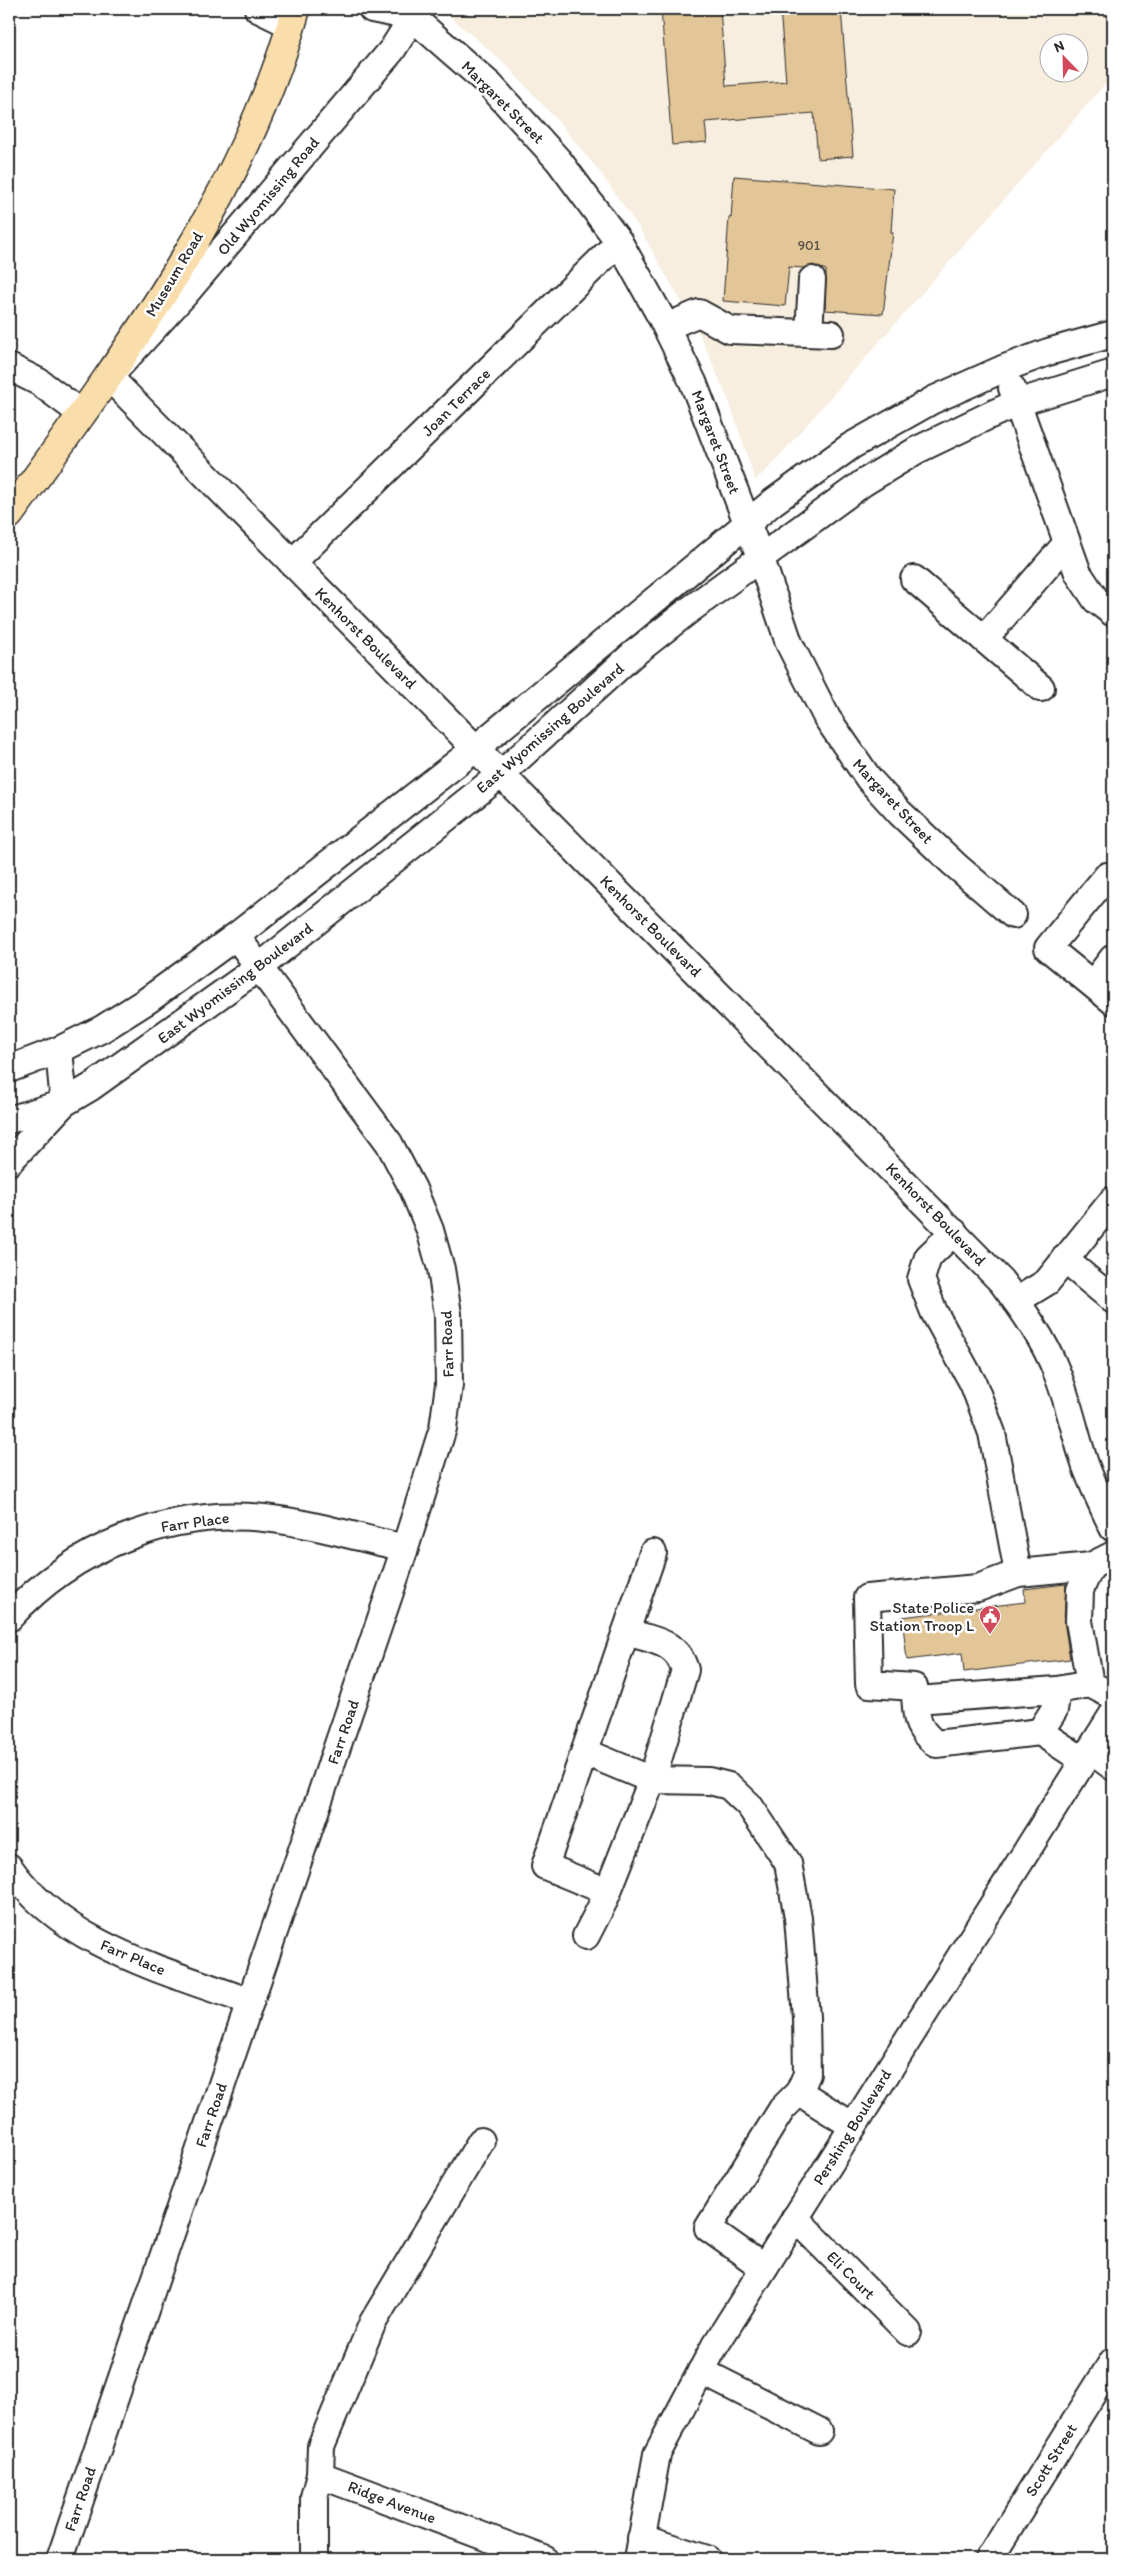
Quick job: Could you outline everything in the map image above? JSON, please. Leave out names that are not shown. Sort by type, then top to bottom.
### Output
[{"type":"main road","name":"Museum Road","points":[[9,514],[109,377],[214,209],[273,78],[293,17]]},
{"type":"street","points":[[258,9],[293,17]]},
{"type":"street","name":"Margaret Street","points":[[372,9],[415,13],[515,111],[559,161],[619,242],[666,327],[692,382],[748,524],[789,643],[827,718],[849,752],[900,813],[954,864],[1013,915]]},
{"type":"street","name":"Old Wyomissing Road","points":[[109,377],[184,295],[392,50],[415,13]]},
{"type":"street","name":"Joan Terrace","points":[[292,563],[619,242]]},
{"type":"street","points":[[666,327],[699,313],[730,330],[820,333],[812,280]]},
{"type":"street","name":"East Wyomissing Boulevard","points":[[9,1069],[59,1050],[102,1029],[148,1000],[236,936],[475,749],[773,502],[878,430],[933,400],[1005,368],[1057,350],[1113,334]]},
{"type":"street","points":[[9,368],[40,382],[82,414]]},
{"type":"street","points":[[1005,368],[1066,544],[1084,584],[1096,600],[1113,613]]},
{"type":"street","name":"East Wyomissing Boulevard","points":[[9,1120],[64,1103],[126,1065],[258,968],[500,774],[632,655],[725,583],[761,559],[832,505],[891,465],[955,431],[1017,403],[1113,373]]},
{"type":"street","name":"Kenhorst Boulevard","points":[[109,377],[1001,1281],[1038,1334],[1056,1372],[1070,1409],[1085,1465],[1110,1515]]},
{"type":"street","points":[[984,639],[1066,544]]},
{"type":"street","points":[[914,579],[1041,688]]},
{"type":"street","points":[[1113,881],[1107,876],[1048,948],[1113,1001]]},
{"type":"street","name":"Farr Road","points":[[60,2559],[406,1548],[443,1428],[449,1385],[448,1314],[441,1269],[430,1230],[417,1197],[388,1143],[236,936]]},
{"type":"street","points":[[1092,984],[1113,958]]},
{"type":"street","points":[[9,1162],[64,1103],[59,1050]]},
{"type":"street","points":[[1016,1300],[1047,1282],[1113,1200]]},
{"type":"street","points":[[954,1232],[928,1257],[920,1279],[934,1312],[973,1383],[992,1433],[1018,1573]]},
{"type":"street","points":[[1064,1259],[1113,1300]]},
{"type":"street","name":"Farr Place","points":[[9,1618],[32,1595],[82,1558],[136,1533],[189,1520],[234,1516],[288,1521],[406,1548]]},
{"type":"street","points":[[608,1892],[545,1866],[653,1553]]},
{"type":"street","points":[[1102,1560],[1018,1573],[978,1588],[867,1598],[869,1684],[914,1688],[917,1720],[923,1734],[936,1744],[1040,1732],[1113,1767]]},
{"type":"street","points":[[1090,1684],[1079,1621],[1080,1590],[1102,1560]]},
{"type":"street","points":[[586,1936],[608,1892],[652,1780],[685,1670],[681,1656],[671,1646],[626,1632]]},
{"type":"street","points":[[916,1700],[1057,1690],[1090,1684],[1113,1696]]},
{"type":"street","points":[[1040,1732],[1054,1710],[1057,1690]]},
{"type":"street","name":"Pershing Boulevard","points":[[639,2549],[657,2454],[701,2371],[795,2218],[1113,1714]]},
{"type":"street","points":[[585,1752],[652,1780],[709,1781],[729,1786],[749,1805],[788,1863],[798,1918],[806,2017],[807,2074],[799,2092],[782,2109],[708,2228],[764,2268]]},
{"type":"street","name":"Farr Place","points":[[9,1867],[37,1899],[68,1924],[108,1949],[250,2002]]},
{"type":"street","points":[[799,2092],[853,2126]]},
{"type":"street","points":[[314,2559],[314,2497],[320,2475],[321,2446],[373,2322],[480,2141]]},
{"type":"street","name":"Eli Court","points":[[795,2218],[908,2332]]},
{"type":"street","name":"Scott Street","points":[[988,2559],[1113,2361]]},
{"type":"street","points":[[701,2371],[819,2431]]},
{"type":"street","name":"Ridge Avenue","points":[[320,2475],[544,2559]]},
{"type":"street","points":[[639,2549],[707,2559]]},
{"type":"shaded area","points":[[451,9],[1113,9],[1113,75],[768,469],[755,480],[730,404],[699,333],[638,226],[599,171],[556,119],[505,64],[447,14]]},
{"type":"building","points":[[661,9],[720,9],[726,86],[786,81],[780,9],[841,9],[853,156],[818,159],[814,113],[705,122],[707,142],[672,145]]},
{"type":"building","points":[[734,176],[894,189],[891,232],[893,232],[883,314],[825,310],[826,270],[813,265],[804,268],[789,267],[785,306],[723,301]]},
{"type":"building","name":"State Police Station Troop L","points":[[1066,1584],[1064,1621],[1070,1659],[964,1672],[962,1653],[907,1660],[902,1617],[1025,1602],[1024,1589]]},
{"type":"place","name":"State Police Station Troop L","points":[[990,1635]]}]
